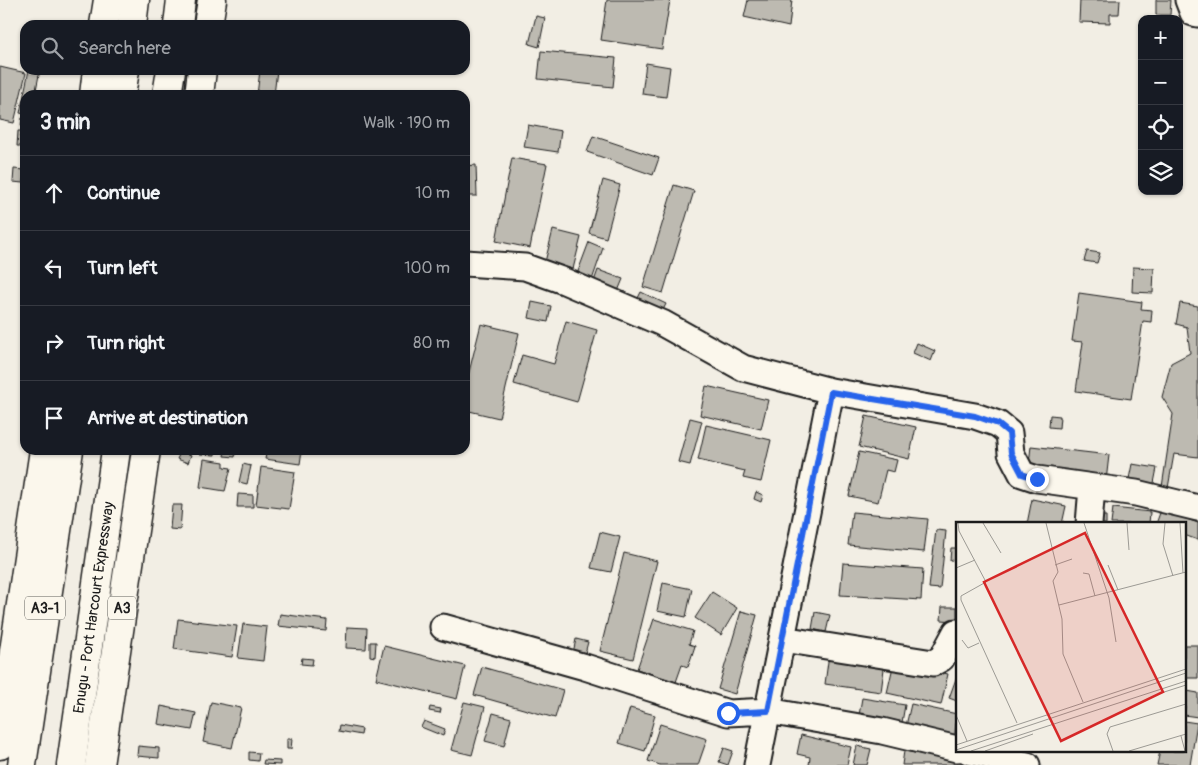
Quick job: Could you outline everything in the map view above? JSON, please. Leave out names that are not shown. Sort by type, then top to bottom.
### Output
[{"type":"main road","points":[[105,20],[108,0]]},
{"type":"main road","points":[[133,20],[135,0]]},
{"type":"main road","points":[[179,20],[181,0]]},
{"type":"main road","points":[[209,20],[212,0]]},
{"type":"main road","points":[[95,90],[96,75]]},
{"type":"main road","points":[[122,90],[124,75]]},
{"type":"main road","points":[[169,90],[170,75]]},
{"type":"main road","points":[[200,90],[201,75]]},
{"type":"main road","points":[[0,745],[43,455]]},
{"type":"main road","name":"A3-1","points":[[22,765],[68,455]]},
{"type":"main road","name":"Enugu - Port Harcourt Expressway","points":[[71,765],[115,455]]},
{"type":"main road","name":"Enugu - Port Harcourt Expressway","points":[[99,765],[145,455]]},
{"type":"street","points":[[1188,0],[1193,13],[1198,14]]},
{"type":"street","points":[[470,264],[525,267],[564,281],[662,323],[743,368],[831,392],[975,416],[1009,433],[1011,453],[1022,474],[1037,479],[1136,493],[1198,508]]},
{"type":"street","points":[[757,765],[831,392]]},
{"type":"street","points":[[1089,522],[1092,487]]},
{"type":"street","points":[[443,627],[585,667],[728,713],[768,711],[882,732],[956,749]]},
{"type":"street","points":[[782,639],[932,663],[942,658],[956,632]]},
{"type":"street","points":[[972,752],[1027,765]]},
{"type":"building","points":[[607,0],[670,0],[662,49],[601,40]]},
{"type":"building","points":[[748,0],[792,0],[789,27],[744,17]]},
{"type":"building","points":[[1080,0],[1120,0],[1119,14],[1110,14],[1110,23],[1079,22]]},
{"type":"building","points":[[1156,0],[1171,0],[1170,15],[1156,15]]},
{"type":"building","points":[[536,16],[545,18],[539,47],[529,44]]},
{"type":"building","points":[[541,51],[616,58],[613,87],[538,79]]},
{"type":"building","points":[[646,63],[670,67],[666,97],[642,94]]},
{"type":"building","points":[[0,67],[20,72],[20,75],[26,75],[22,90],[20,90],[14,123],[0,120]]},
{"type":"building","points":[[28,75],[39,75],[36,90],[25,90]]},
{"type":"building","points":[[259,75],[276,75],[275,90],[258,90]]},
{"type":"building","points":[[528,125],[561,131],[558,152],[524,147]]},
{"type":"building","points":[[18,131],[20,131],[20,146],[17,146]]},
{"type":"building","points":[[593,136],[659,158],[653,175],[587,152]]},
{"type":"building","points":[[512,158],[547,164],[530,248],[496,241]]},
{"type":"building","points":[[476,165],[477,196],[470,196],[470,166]]},
{"type":"building","points":[[14,169],[20,170],[20,183],[13,182]]},
{"type":"building","points":[[603,180],[620,185],[606,238],[589,233]]},
{"type":"building","points":[[674,185],[694,191],[663,293],[643,287]]},
{"type":"building","points":[[553,230],[581,237],[573,269],[545,262]]},
{"type":"building","points":[[589,242],[603,248],[592,280],[577,274]]},
{"type":"building","points":[[1087,251],[1100,253],[1097,263],[1084,261]]},
{"type":"building","points":[[1133,267],[1154,268],[1153,293],[1132,292]]},
{"type":"building","points":[[598,270],[623,279],[616,296],[592,287]]},
{"type":"building","points":[[641,292],[666,304],[658,320],[633,308]]},
{"type":"building","points":[[1079,293],[1142,302],[1141,309],[1152,310],[1151,322],[1143,321],[1131,399],[1076,391],[1083,342],[1072,341]]},
{"type":"building","points":[[532,302],[551,306],[548,322],[529,318]]},
{"type":"building","points":[[1180,303],[1198,306],[1198,457],[1174,454],[1168,488],[1162,487],[1173,414],[1162,397],[1171,363],[1190,353],[1187,327],[1176,324]]},
{"type":"building","points":[[566,321],[597,330],[577,402],[514,384],[522,355],[554,364]]},
{"type":"building","points":[[481,324],[519,333],[499,418],[470,411],[470,368]]},
{"type":"building","points":[[917,343],[935,351],[931,361],[913,353]]},
{"type":"building","points":[[706,386],[768,400],[761,429],[700,415]]},
{"type":"building","points":[[1050,415],[1060,416],[1059,428],[1049,427]]},
{"type":"building","points":[[866,416],[916,427],[909,459],[859,447]]},
{"type":"building","points":[[690,418],[702,421],[690,465],[678,462]]},
{"type":"building","points":[[706,425],[771,440],[761,482],[743,478],[745,471],[698,460]]},
{"type":"building","points":[[1031,446],[1109,455],[1106,481],[1028,473]]},
{"type":"building","points":[[859,452],[897,460],[894,472],[886,470],[878,502],[849,496]]},
{"type":"building","points":[[179,455],[191,455],[188,463],[177,459]]},
{"type":"building","points":[[224,455],[235,455],[235,457]]},
{"type":"building","points":[[266,455],[301,455],[300,464],[265,459]]},
{"type":"building","points":[[204,459],[224,462],[224,467],[231,468],[225,491],[200,487]]},
{"type":"building","points":[[243,464],[251,466],[247,484],[239,482]]},
{"type":"building","points":[[1132,464],[1157,468],[1153,488],[1128,484]]},
{"type":"building","points":[[261,467],[295,472],[289,509],[256,505]]},
{"type":"building","points":[[756,492],[763,495],[761,502],[754,499]]},
{"type":"building","points":[[238,494],[253,495],[253,507],[237,507]]},
{"type":"building","points":[[1032,499],[1066,506],[1062,522],[1027,522]]},
{"type":"building","points":[[172,505],[182,505],[180,530],[170,529]]},
{"type":"building","points":[[1113,508],[1150,512],[1149,522],[1111,522]]},
{"type":"building","points":[[1161,510],[1198,523],[1198,540],[1186,536],[1186,522],[1157,522]]},
{"type":"building","points":[[852,512],[928,519],[924,552],[848,545]]},
{"type":"building","points":[[1094,516],[1106,516],[1106,522],[1093,522]]},
{"type":"building","points":[[936,530],[946,531],[940,589],[929,588]]},
{"type":"building","points":[[600,532],[620,537],[611,572],[591,568]]},
{"type":"building","points":[[951,548],[956,548],[956,561],[950,560]]},
{"type":"building","points":[[624,553],[657,561],[633,659],[600,651]]},
{"type":"building","points":[[843,563],[923,569],[921,600],[840,595]]},
{"type":"building","points":[[663,583],[692,589],[686,617],[657,611]]},
{"type":"building","points":[[712,592],[737,608],[721,635],[695,618]]},
{"type":"building","points":[[942,607],[956,607],[956,621],[941,620]]},
{"type":"building","points":[[741,611],[757,615],[735,694],[718,689]]},
{"type":"building","points":[[815,612],[830,615],[826,632],[812,629]]},
{"type":"building","points":[[280,614],[327,620],[326,631],[278,626]]},
{"type":"building","points":[[178,619],[237,626],[232,657],[174,649]]},
{"type":"building","points":[[654,619],[693,631],[689,644],[695,646],[688,667],[682,665],[676,682],[637,669]]},
{"type":"building","points":[[243,624],[267,627],[263,661],[238,658]]},
{"type":"building","points":[[347,627],[367,628],[366,649],[346,648]]},
{"type":"building","points":[[576,639],[588,642],[583,661],[572,658]]},
{"type":"building","points":[[370,642],[376,642],[375,657],[370,656]]},
{"type":"building","points":[[1186,645],[1198,645],[1198,678],[1186,678]]},
{"type":"building","points":[[384,646],[465,666],[457,699],[376,679]]},
{"type":"building","points":[[829,654],[885,661],[881,692],[825,684]]},
{"type":"building","points":[[302,658],[313,659],[312,665],[301,664]]},
{"type":"building","points":[[894,662],[948,674],[941,705],[887,693]]},
{"type":"building","points":[[482,667],[563,690],[555,718],[474,695]]},
{"type":"building","points":[[956,679],[956,701],[949,698]]},
{"type":"building","points":[[1187,691],[1198,693],[1198,717],[1186,715]]},
{"type":"building","points":[[862,698],[905,705],[901,728],[858,721]]},
{"type":"building","points":[[211,702],[241,708],[232,748],[203,742]]},
{"type":"building","points":[[464,702],[485,707],[472,755],[451,750]]},
{"type":"building","points":[[911,704],[956,714],[954,741],[905,730]]},
{"type":"building","points":[[161,706],[196,713],[192,730],[158,724]]},
{"type":"building","points":[[430,707],[441,709],[440,713],[429,711]]},
{"type":"building","points":[[630,708],[655,715],[645,751],[619,743]]},
{"type":"building","points":[[493,713],[511,718],[504,746],[485,741]]},
{"type":"building","points":[[424,721],[445,729],[443,736],[421,727]]},
{"type":"building","points":[[1186,721],[1197,723],[1190,765],[1157,765],[1160,752],[1186,752]]},
{"type":"building","points":[[660,724],[707,739],[698,765],[660,765],[648,761]]},
{"type":"building","points":[[340,725],[362,729],[361,735],[339,731]]},
{"type":"building","points":[[801,735],[851,747],[847,765],[809,765],[810,757],[797,754]]},
{"type":"building","points":[[287,739],[292,739],[291,749],[287,749]]},
{"type":"building","points":[[138,746],[159,748],[159,758],[137,756]]},
{"type":"building","points":[[857,746],[871,749],[867,765],[853,765]]},
{"type":"building","points":[[724,748],[733,751],[728,765],[719,762]]},
{"type":"building","points":[[904,751],[954,760],[953,765],[902,765]]},
{"type":"building","points":[[249,752],[259,753],[258,761],[249,760]]},
{"type":"building","points":[[264,760],[280,761],[280,765],[263,764]]},
{"type":"route","points":[[728,713],[768,711],[831,392],[975,416],[998,424],[1009,433],[1011,453],[1022,474],[1037,479]]}]
